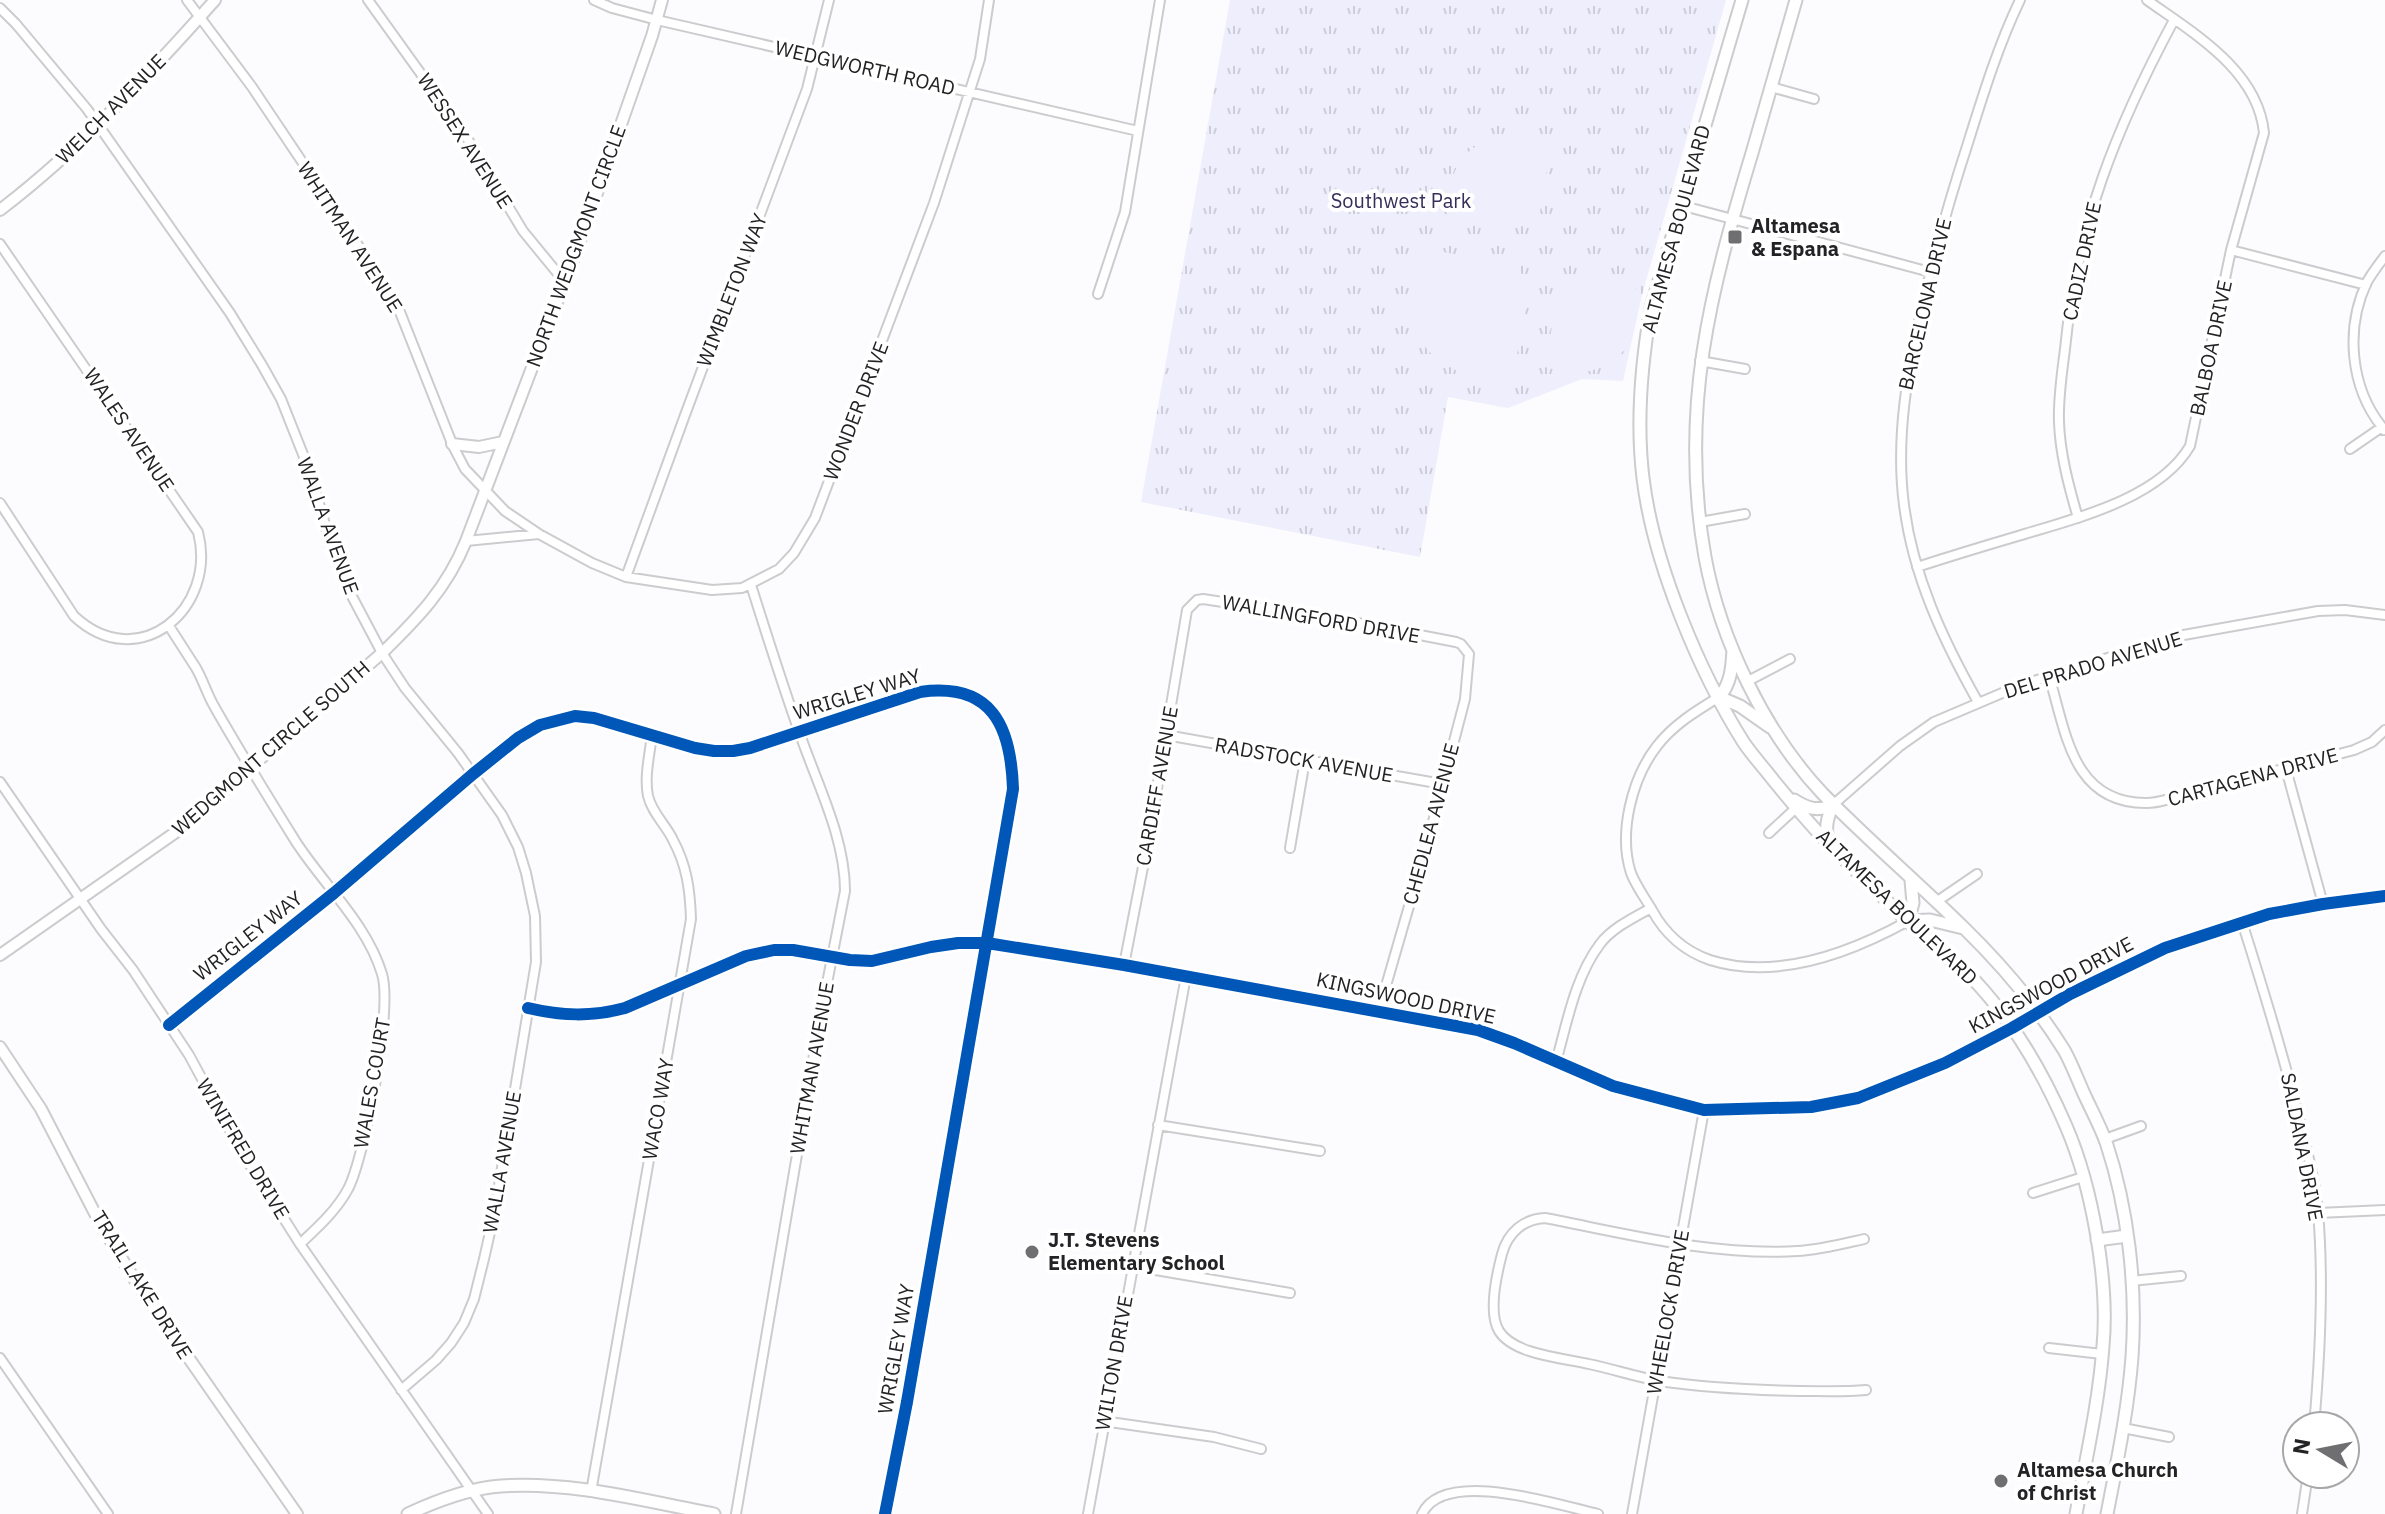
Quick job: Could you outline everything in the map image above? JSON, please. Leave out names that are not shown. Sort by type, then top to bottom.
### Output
[{"type":"main road","name":"ALTAMESA BOULEVARD","points":[[1742,0],[1651,308],[1639,400],[1643,480],[1669,584],[1691,641],[1745,745],[1829,844],[1975,982],[2012,1028],[2044,1081],[2067,1129],[2091,1205],[2104,1308],[2102,1354],[2093,1422],[2076,1514]]},
{"type":"main road","name":"ALTAMESA BOULEVARD","points":[[1796,0],[1731,221],[1710,304],[1700,361],[1695,463],[1700,522],[1712,585],[1748,681],[1789,752],[1821,792],[1995,960],[2066,1053],[2105,1139],[2123,1206],[2127,1236],[2132,1357],[2107,1514]]},
{"type":"main road","points":[[1733,647],[1732,670],[1719,697],[1740,706],[1774,729]]},
{"type":"main road","points":[[1783,791],[1802,805],[1815,809],[1823,810],[1834,804]]},
{"type":"main road","points":[[1829,844],[1827,819],[1834,804]]},
{"type":"main road","points":[[1911,879],[1913,903],[1908,921],[1930,920],[1964,928]]},
{"type":"main road","points":[[2097,1240],[2127,1236]]},
{"type":"main road","points":[[408,1514],[472,1491],[500,1486],[558,1487],[714,1514]]},
{"type":"street","name":"WHITMAN AVENUE","points":[[187,0],[252,87],[396,302],[452,444],[465,469],[484,490]]},
{"type":"street","name":"WELCH AVENUE","points":[[0,210],[31,187],[98,125],[146,78],[215,0]]},
{"type":"street","name":"WESSEX AVENUE","points":[[368,0],[467,138],[523,231],[564,281]]},
{"type":"street","name":"WEDGWORTH ROAD","points":[[594,0],[657,20],[1138,131]]},
{"type":"street","name":"NORTH WEDGMONT CIRCLE","points":[[484,490],[564,281],[662,0]]},
{"type":"street","name":"WIMBLETON WAY","points":[[626,577],[799,113],[829,0]]},
{"type":"street","name":"WONDER DRIVE","points":[[484,490],[505,511],[539,534],[592,563],[626,577],[729,590],[751,585],[779,569],[794,553],[815,518],[934,203],[980,59],[989,0]]},
{"type":"street","points":[[1098,294],[1125,212],[1160,0]]},
{"type":"street","name":"BARCELONA DRIVE","points":[[1978,702],[1949,652],[1917,567],[1901,475],[1904,396],[1930,272],[1948,205],[1988,81],[2020,0]]},
{"type":"street","name":"BALBOA DRIVE","points":[[1917,567],[2108,507],[2150,485],[2174,467],[2190,446],[2231,250],[2264,133],[2263,122],[2247,87],[2235,70],[2215,49],[2147,0]]},
{"type":"street","name":"WALLA AVENUE","points":[[0,8],[98,125],[230,313],[281,399],[310,472],[346,585],[382,653],[405,688],[502,815],[518,847],[526,873],[535,916],[536,962],[495,1210],[474,1299],[451,1343],[401,1390]]},
{"type":"street","name":"CADIZ DRIVE","points":[[2078,518],[2070,491],[2059,423],[2066,332],[2075,277],[2101,177],[2128,109],[2174,20]]},
{"type":"street","points":[[1771,87],[1814,99]]},
{"type":"street","points":[[1680,205],[1930,272]]},
{"type":"street","name":"WALES AVENUE","points":[[0,244],[198,532],[201,545],[198,583],[169,626]]},
{"type":"street","points":[[2231,250],[2366,285]]},
{"type":"street","points":[[2350,449],[2383,428],[2361,391],[2355,364],[2354,332],[2366,285],[2385,256]]},
{"type":"street","points":[[1700,361],[1745,369]]},
{"type":"street","points":[[452,444],[479,447],[503,442]]},
{"type":"street","name":"WEDGMONT CIRCLE SOUTH","points":[[0,955],[176,832],[382,653],[443,588],[466,541],[484,490]]},
{"type":"street","points":[[0,503],[74,616],[82,623],[102,635],[126,639],[160,632],[169,626]]},
{"type":"street","points":[[1700,522],[1745,514]]},
{"type":"street","points":[[466,541],[539,534]]},
{"type":"street","name":"WHITMAN AVENUE","points":[[736,1514],[845,891],[845,872],[835,834],[751,585]]},
{"type":"street","name":"WALLINGFORD DRIVE","points":[[1189,607],[1203,599],[1347,621],[1456,642]]},
{"type":"street","name":"CARDIFF AVENUE","points":[[1124,965],[1189,607]]},
{"type":"street","name":"DEL PRADO AVENUE","points":[[1834,804],[1900,746],[1934,722],[2049,676],[2178,636],[2287,616],[2345,610],[2385,615]]},
{"type":"street","name":"WALES COURT","points":[[169,626],[197,670],[249,768],[308,859],[349,913],[382,974],[386,996],[379,1059],[350,1185],[339,1205],[300,1244]]},
{"type":"street","name":"CHEDLEA AVENUE","points":[[1379,1010],[1465,699],[1469,654],[1456,642]]},
{"type":"street","points":[[1748,681],[1790,659]]},
{"type":"street","name":"CARTAGENA DRIVE","points":[[2049,676],[2072,753],[2081,771],[2091,785],[2115,798],[2149,803],[2286,769],[2354,750],[2372,742],[2385,730]]},
{"type":"street","name":"WRIGLEY WAY","points":[[169,1025],[334,893],[473,774],[518,738],[540,725],[575,716],[594,718],[695,748],[733,751],[799,733],[920,692],[954,691],[979,702],[994,713],[1002,726],[1012,763],[1013,789],[885,1514]]},
{"type":"street","points":[[1719,697],[1687,717],[1659,744],[1646,762],[1628,816],[1627,853],[1631,872],[1666,931],[1683,947],[1710,960],[1777,966],[1819,960],[1878,938],[1908,921]]},
{"type":"street","name":"WACO WAY","points":[[591,1492],[691,919],[690,885],[673,839],[648,797],[646,780],[652,734]]},
{"type":"street","name":"RADSTOCK AVENUE","points":[[1166,735],[1442,784]]},
{"type":"street","points":[[1290,848],[1305,760]]},
{"type":"street","points":[[2286,769],[2323,904]]},
{"type":"street","name":"WINIFRED DRIVE","points":[[0,782],[189,1055],[241,1151],[300,1244],[488,1514]]},
{"type":"street","points":[[1769,833],[1796,808]]},
{"type":"street","name":"ALTAMESA BOULEVARD","points":[[1936,902],[1977,874]]},
{"type":"street","name":"KINGSWOOD DRIVE","points":[[528,1008],[568,1015],[604,1013],[625,1008],[746,956],[774,950],[872,961],[945,945],[987,943],[1379,1010],[1478,1030],[1613,1086],[1704,1110],[1811,1107],[1858,1098],[1945,1063],[2070,994],[2165,948],[2269,914],[2385,896]]},
{"type":"street","points":[[1556,1062],[1584,973],[1600,943],[1619,927],[1651,908]]},
{"type":"street","name":"SALDANA DRIVE","points":[[2242,922],[2281,1050],[2305,1143],[2318,1213],[2319,1356],[2315,1410]]},
{"type":"street","name":"WILTON DRIVE","points":[[1088,1514],[1186,976]]},
{"type":"street","name":"TRAIL LAKE DRIVE","points":[[0,1047],[41,1109],[101,1225],[138,1285],[297,1514]]},
{"type":"street","name":"WHEELOCK DRIVE","points":[[1632,1514],[1704,1110]]},
{"type":"street","points":[[1158,1125],[1320,1151]]},
{"type":"street","points":[[2105,1139],[2141,1126]]},
{"type":"street","points":[[2033,1193],[2083,1177]]},
{"type":"street","points":[[2318,1213],[2385,1210]]},
{"type":"street","points":[[1864,1239],[1798,1251],[1736,1250],[1679,1244],[1545,1218],[1534,1219],[1523,1223],[1504,1247],[1494,1299],[1499,1332],[1513,1344],[1547,1355],[1656,1380],[1710,1387],[1866,1390]]},
{"type":"street","points":[[1132,1266],[1290,1293]]},
{"type":"street","points":[[2131,1281],[2181,1276]]},
{"type":"street","points":[[2049,1348],[2102,1354]]},
{"type":"street","points":[[0,1358],[108,1514]]},
{"type":"street","points":[[1103,1421],[1214,1437],[1261,1449]]},
{"type":"street","points":[[2123,1428],[2169,1437]]},
{"type":"street","points":[[1422,1514],[1430,1501],[1467,1490],[1497,1492],[1598,1514]]},
{"type":"street","points":[[2302,1514],[2306,1490]]},
{"type":"green space","name":"Southwest Park","points":[[1230,0],[1726,0],[1642,295],[1623,381],[1582,379],[1508,408],[1448,397],[1420,557],[1141,502]]},
{"type":"green space","points":[[1517,133],[1552,140],[1538,224],[1532,228],[1447,214],[1451,181],[1464,157],[1485,141]]},
{"type":"green space","points":[[1421,248],[1515,265],[1529,283],[1513,378],[1480,376],[1455,370],[1423,344],[1416,332],[1410,305]]},
{"type":"green space","points":[[1574,275],[1640,289],[1627,348],[1607,366],[1586,372],[1565,372],[1544,367],[1560,286]]},
{"type":"cycle path","points":[[169,1025],[334,893],[473,774],[518,738],[540,725],[575,716],[594,718],[695,748],[733,751],[920,692],[965,694],[981,702],[993,713],[1002,728],[1008,746],[1013,789],[885,1514]]},
{"type":"cycle path","points":[[528,1008],[576,1014],[625,1008],[746,956],[774,950],[872,961],[931,947],[987,943],[1478,1030],[1613,1086],[1704,1110],[1811,1107],[1858,1098],[1945,1063],[2070,994],[2165,948],[2269,914],[2385,896]]},
{"type":"place","name":"Altamesa & Espana","points":[[1735,237]]},
{"type":"place","name":"J.T. Stevens Elementary School","points":[[1032,1252]]},
{"type":"place","name":"Altamesa Church of Christ","points":[[2001,1481]]}]
